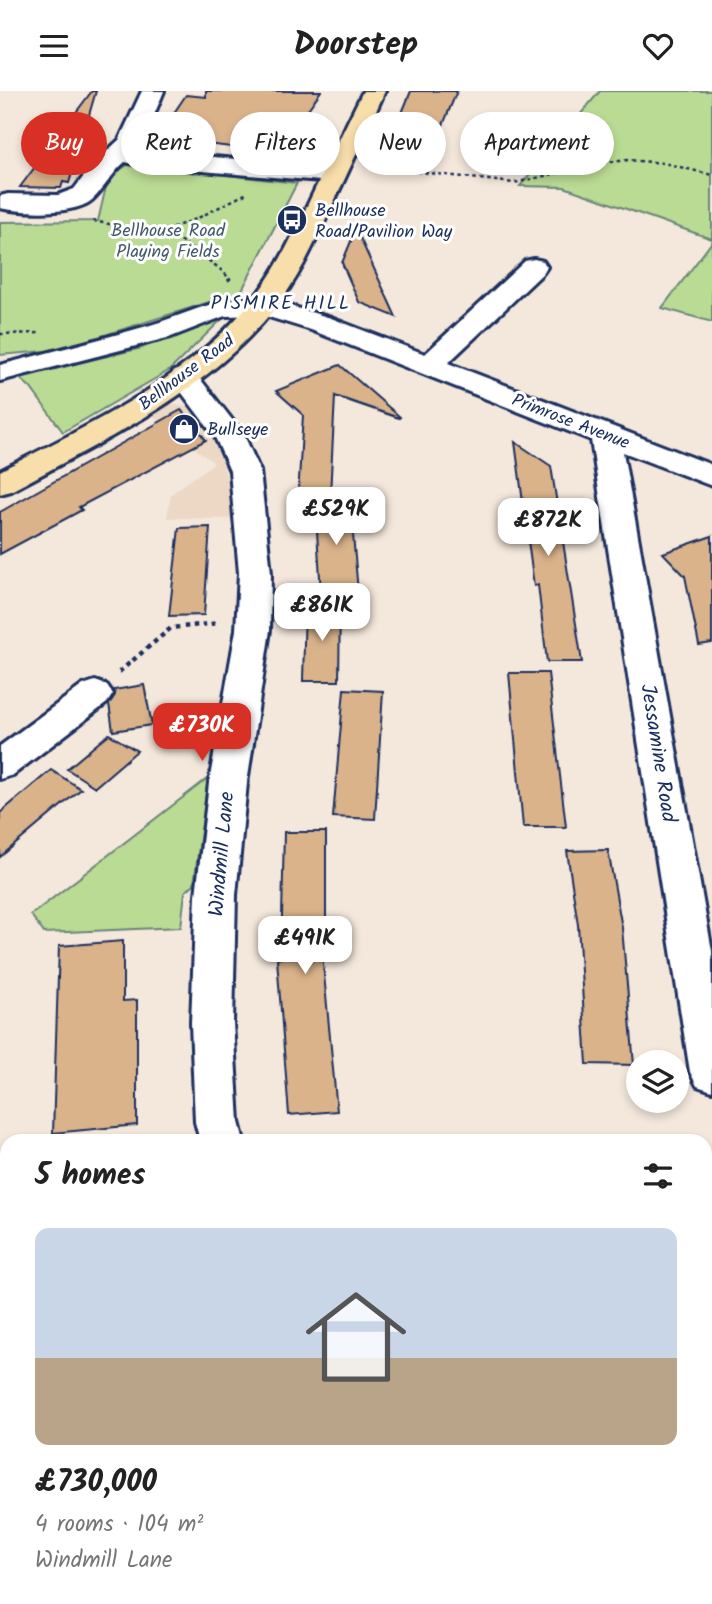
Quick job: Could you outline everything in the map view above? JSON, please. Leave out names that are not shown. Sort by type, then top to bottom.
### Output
[{"type":"main road","name":"Bellhouse Road","points":[[340,161],[374,91]]},
{"type":"main road","name":"Bellhouse Road","points":[[0,484],[133,412],[184,377],[241,331],[263,307],[292,263],[333,175]]},
{"type":"street","points":[[8,202],[58,203],[76,199],[86,193],[105,166],[120,154],[145,114],[152,91]]},
{"type":"street","points":[[120,154],[143,159],[230,166]]},
{"type":"street","points":[[430,365],[534,267]]},
{"type":"street","name":"Primrose Avenue","points":[[4,373],[160,331],[221,308],[263,307],[321,324],[606,435],[671,446],[712,476]]},
{"type":"street","name":"Windmill Lane","points":[[184,377],[229,435],[245,471],[255,573],[253,630],[228,783],[216,895],[212,1023],[221,1134]]},
{"type":"street","name":"Jessamine Road","points":[[606,435],[712,1072]]},
{"type":"street","points":[[0,765],[95,694]]},
{"type":"path","points":[[340,169],[514,183],[537,181],[565,171],[616,161],[659,161],[712,175]]},
{"type":"path","points":[[83,221],[140,230],[165,230],[196,219],[286,175]]},
{"type":"path","points":[[165,230],[182,245],[226,271],[230,279],[220,286]]},
{"type":"path","points":[[0,334],[52,332]]},
{"type":"path","points":[[95,694],[171,628],[226,622],[253,630]]},
{"type":"shaded area","points":[[164,403],[188,407],[216,437],[237,519],[167,518],[171,494],[214,463],[148,412]]},
{"type":"green space","points":[[600,91],[712,91],[712,239],[564,187],[520,186],[529,175],[614,175],[614,112],[582,112]]},
{"type":"green space","name":"Bellhouse Road Playing Fields","points":[[121,169],[121,175],[216,174],[297,183],[241,292],[57,350],[0,355],[0,222],[98,221],[108,178]]},
{"type":"green space","points":[[712,242],[712,322],[662,308]]},
{"type":"green space","points":[[214,316],[221,320],[170,370],[63,432],[30,387],[18,377],[142,348]]},
{"type":"green space","points":[[208,778],[194,884],[185,892],[181,927],[44,933],[31,915]]},
{"type":"building","points":[[92,91],[96,91],[90,112],[76,112]]},
{"type":"building","points":[[206,91],[321,91],[306,112],[230,112],[230,147],[216,145],[216,112],[175,112],[186,95],[206,97]]},
{"type":"building","points":[[411,91],[457,91],[446,118],[446,112],[402,112]]},
{"type":"building","points":[[29,175],[71,175],[69,183],[63,182],[61,188],[20,187]]},
{"type":"building","points":[[356,229],[396,317],[359,302],[342,263]]},
{"type":"building","points":[[340,365],[400,417],[335,396],[330,496],[298,496],[303,415],[276,391]]},
{"type":"building","points":[[181,410],[206,440],[79,507],[82,510],[0,554],[0,512]]},
{"type":"building","points":[[515,442],[551,466],[582,662],[547,662],[538,585],[534,586]]},
{"type":"building","points":[[350,500],[358,592],[321,593],[315,501]]},
{"type":"building","points":[[210,527],[204,615],[169,616],[179,528]]},
{"type":"building","points":[[712,536],[712,643],[699,645],[685,576],[663,553]]},
{"type":"building","points":[[305,605],[340,605],[339,681],[303,681]]},
{"type":"building","points":[[509,673],[548,673],[566,827],[523,827]]},
{"type":"building","points":[[144,685],[152,725],[113,731],[109,704],[115,695],[114,690]]},
{"type":"building","points":[[344,689],[383,691],[375,819],[333,817]]},
{"type":"building","points":[[109,734],[137,751],[95,787],[67,769]]},
{"type":"building","points":[[51,770],[81,789],[0,857],[0,813]]},
{"type":"building","points":[[284,832],[326,832],[326,932],[320,932],[337,1111],[289,1115],[277,959],[281,958]]},
{"type":"building","points":[[608,850],[622,928],[633,1050],[626,1050],[626,1065],[587,1064],[578,925],[567,851]]},
{"type":"building","points":[[123,941],[123,1001],[137,1000],[137,1125],[53,1133],[59,946]]},
{"type":"place","name":"Bellhouse Road/Pavilion Way","points":[[292,220]]},
{"type":"place","name":"Bullseye","points":[[184,429]]},
{"type":"district","name":"PISMIRE HILL","points":[[281,302]]}]
